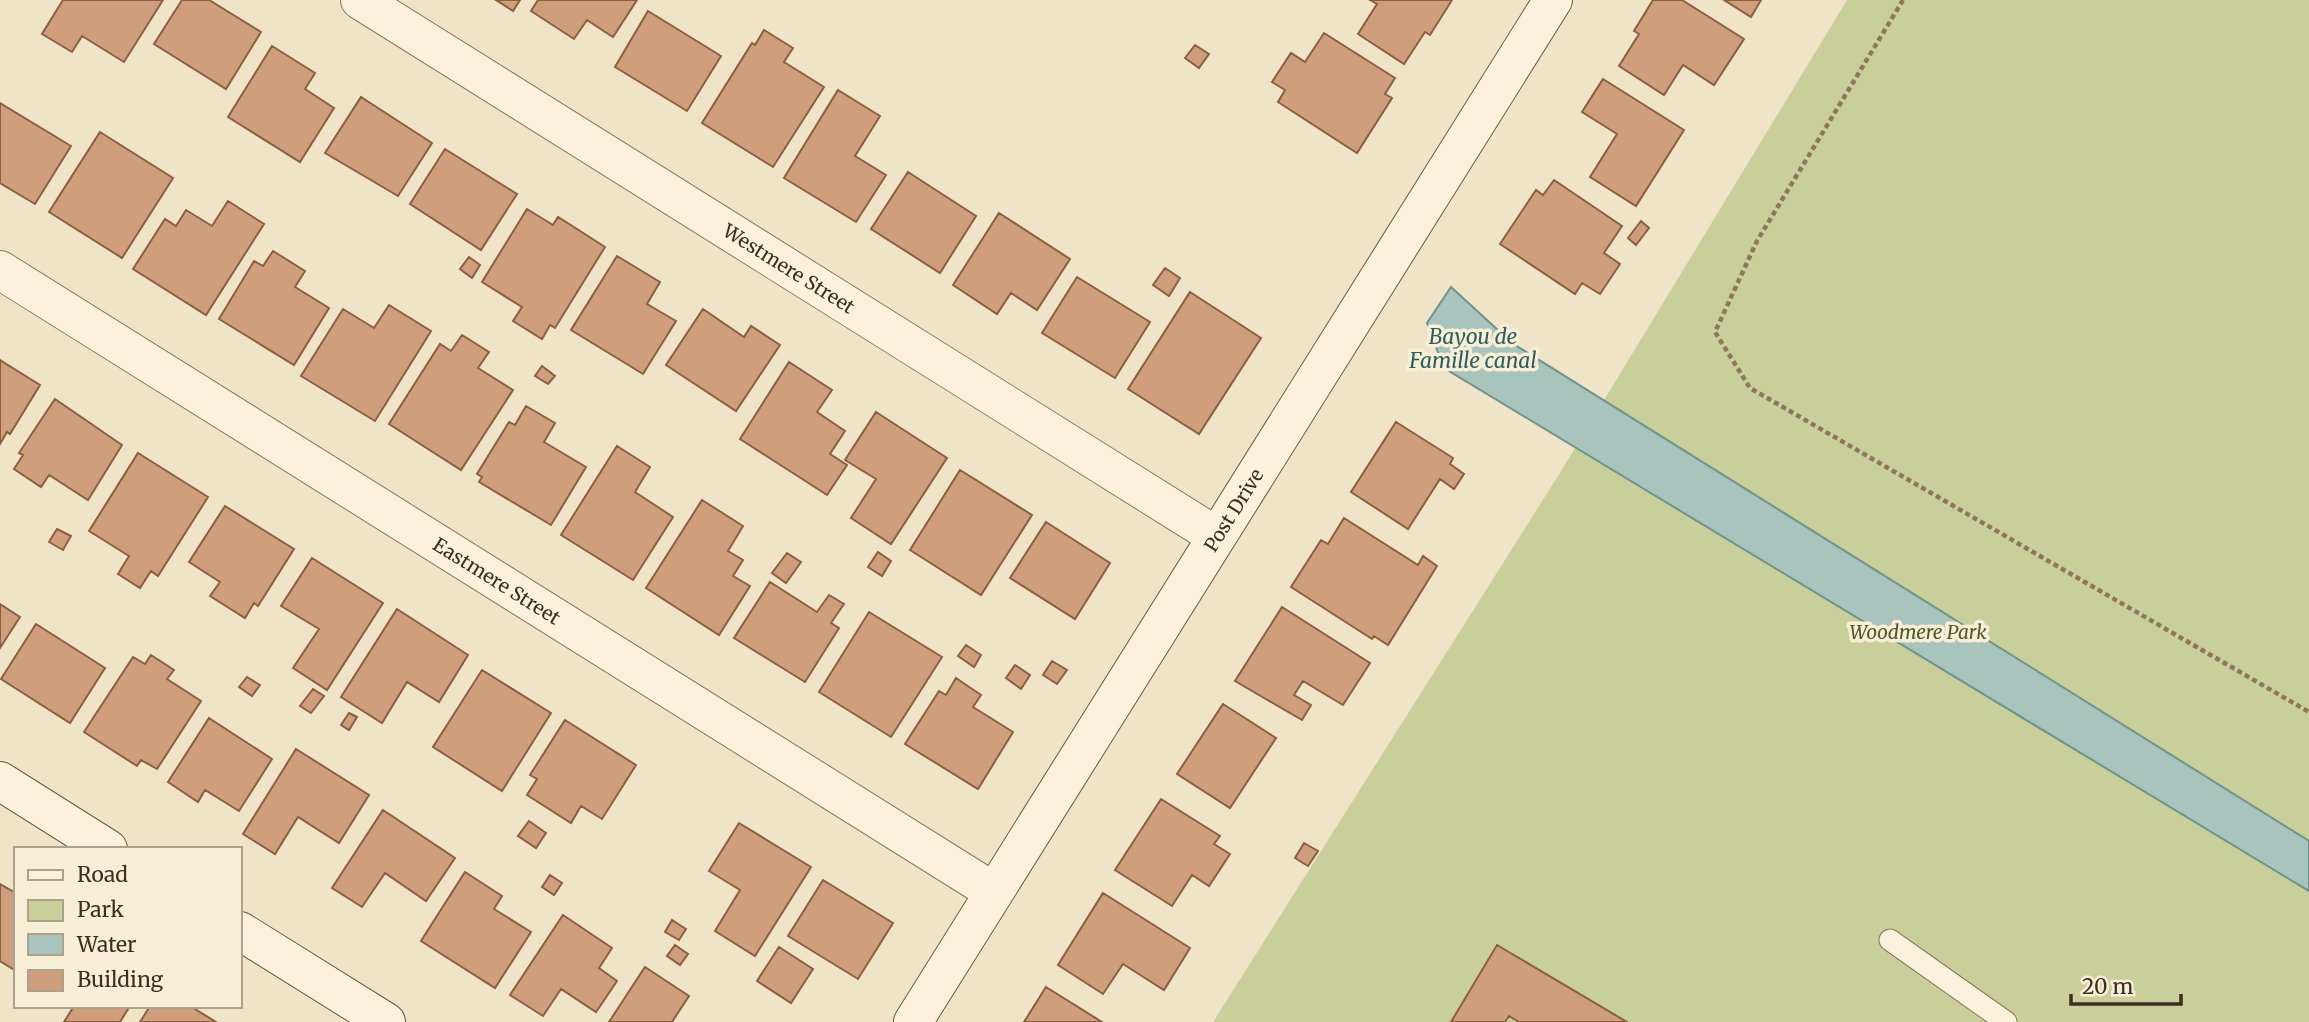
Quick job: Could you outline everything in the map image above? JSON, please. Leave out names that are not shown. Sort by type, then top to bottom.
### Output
[{"type":"street","name":"Westmere Street","points":[[360,0],[1216,536]]},
{"type":"street","name":"Post Drive","points":[[913,1022],[1553,0]]},
{"type":"street","name":"Eastmere Street","points":[[0,270],[994,892]]},
{"type":"street","points":[[0,781],[105,847]]},
{"type":"street","points":[[242,932],[386,1022]]},
{"type":"lane","points":[[1890,940],[2006,1022]]},
{"type":"path","points":[[1903,0],[1756,241],[1715,332],[1750,388],[2309,712]]},
{"type":"green space","name":"Woodmere Park","points":[[1847,0],[2309,0],[2309,1022],[1213,1022],[1558,476]]},
{"type":"water","name":"Bayou de Famille canal","points":[[1451,287],[1512,343],[2309,841],[2309,891],[1444,368],[1427,323]]},
{"type":"building","points":[[63,0],[163,0],[124,62],[82,36],[72,52],[42,34]]},
{"type":"building","points":[[182,0],[209,0],[261,32],[226,89],[154,44]]},
{"type":"building","points":[[496,0],[520,0],[513,11]]},
{"type":"building","points":[[538,0],[637,0],[613,37],[587,20],[574,39],[531,11]]},
{"type":"building","points":[[1370,0],[1452,0],[1430,35],[1425,32],[1404,64],[1358,34],[1377,4]]},
{"type":"building","points":[[1653,0],[1682,0],[1744,39],[1714,85],[1683,65],[1664,95],[1619,66],[1639,34],[1634,31]]},
{"type":"building","points":[[1724,0],[1761,0],[1751,17]]},
{"type":"building","points":[[648,11],[721,56],[687,111],[615,67]]},
{"type":"building","points":[[764,30],[793,48],[784,62],[824,87],[773,167],[702,123],[752,43],[755,45]]},
{"type":"building","points":[[1324,33],[1395,78],[1385,94],[1392,98],[1357,153],[1278,102],[1285,90],[1272,82],[1291,53],[1305,62]]},
{"type":"building","points":[[1195,45],[1209,54],[1199,68],[1185,58]]},
{"type":"building","points":[[272,46],[315,73],[305,89],[334,108],[300,162],[228,117]]},
{"type":"building","points":[[1603,79],[1684,130],[1636,206],[1590,177],[1617,134],[1582,112]]},
{"type":"building","points":[[838,90],[880,116],[855,156],[886,175],[856,222],[784,178]]},
{"type":"building","points":[[361,97],[432,143],[398,196],[325,153]]},
{"type":"building","points":[[0,103],[71,146],[35,204],[0,183]]},
{"type":"building","points":[[100,132],[173,178],[122,258],[49,212]]},
{"type":"building","points":[[445,149],[517,194],[481,250],[410,204]]},
{"type":"building","points":[[908,172],[976,216],[940,273],[871,229]]},
{"type":"building","points":[[1554,180],[1622,226],[1604,253],[1620,264],[1600,294],[1582,283],[1575,294],[1500,244],[1536,190],[1543,195]]},
{"type":"building","points":[[228,201],[264,224],[206,315],[133,269],[165,219],[176,226],[186,210],[212,226]]},
{"type":"building","points":[[527,209],[553,225],[558,217],[605,247],[555,328],[550,325],[542,339],[513,321],[522,307],[482,282]]},
{"type":"building","points":[[999,213],[1070,259],[1037,310],[1011,293],[997,314],[953,285]]},
{"type":"building","points":[[1641,221],[1649,228],[1636,245],[1628,238]]},
{"type":"building","points":[[273,251],[305,271],[295,287],[329,308],[294,365],[219,319],[254,261],[263,266]]},
{"type":"building","points":[[617,256],[660,282],[647,304],[676,321],[643,374],[571,330]]},
{"type":"building","points":[[469,257],[480,265],[472,278],[460,269]]},
{"type":"building","points":[[1165,268],[1180,278],[1169,296],[1153,285]]},
{"type":"building","points":[[1077,277],[1150,322],[1115,378],[1042,333]]},
{"type":"building","points":[[1190,292],[1261,338],[1199,434],[1128,389]]},
{"type":"building","points":[[389,305],[431,331],[375,421],[301,376],[343,309],[374,328]]},
{"type":"building","points":[[703,309],[744,337],[751,326],[780,345],[736,411],[666,365]]},
{"type":"building","points":[[462,335],[489,352],[478,368],[513,390],[461,470],[389,424],[440,344],[451,351]]},
{"type":"building","points":[[0,360],[40,385],[10,434],[7,432],[0,444]]},
{"type":"building","points":[[789,362],[832,390],[817,412],[845,431],[830,454],[847,465],[827,495],[740,439]]},
{"type":"building","points":[[542,366],[555,376],[548,384],[535,376]]},
{"type":"building","points":[[55,399],[122,445],[88,500],[49,475],[41,487],[14,469],[23,455],[19,453]]},
{"type":"building","points":[[526,406],[555,423],[544,442],[586,467],[551,525],[479,482],[482,477],[477,474],[509,422],[515,425]]},
{"type":"building","points":[[876,412],[947,458],[891,544],[851,518],[876,479],[845,460]]},
{"type":"building","points":[[1396,422],[1453,458],[1450,464],[1464,474],[1454,489],[1440,479],[1408,529],[1351,492]]},
{"type":"building","points":[[617,446],[650,467],[635,492],[673,517],[633,580],[561,535]]},
{"type":"building","points":[[138,453],[208,497],[158,576],[151,571],[140,588],[118,574],[129,556],[89,531]]},
{"type":"building","points":[[960,470],[1032,515],[981,595],[910,550]]},
{"type":"building","points":[[702,500],[743,526],[728,551],[743,560],[733,576],[750,586],[719,635],[646,588]]},
{"type":"building","points":[[225,506],[294,549],[258,606],[254,603],[245,618],[210,596],[220,582],[189,562]]},
{"type":"building","points":[[1344,518],[1418,565],[1423,556],[1437,566],[1388,645],[1374,636],[1372,639],[1291,587],[1321,540],[1328,544]]},
{"type":"building","points":[[1046,522],[1110,563],[1075,619],[1010,578]]},
{"type":"building","points":[[57,529],[71,536],[63,550],[49,542]]},
{"type":"building","points":[[878,552],[891,561],[882,576],[868,567]]},
{"type":"building","points":[[787,553],[801,562],[786,583],[772,573]]},
{"type":"building","points":[[312,558],[383,603],[327,690],[293,668],[319,629],[281,606]]},
{"type":"building","points":[[770,582],[817,612],[829,595],[844,604],[831,623],[839,628],[805,682],[734,638]]},
{"type":"building","points":[[0,604],[20,617],[0,648]]},
{"type":"building","points":[[1282,607],[1370,663],[1343,705],[1303,681],[1294,695],[1311,705],[1302,720],[1235,681]]},
{"type":"building","points":[[397,609],[468,655],[439,702],[407,682],[382,723],[341,697]]},
{"type":"building","points":[[869,612],[942,657],[891,737],[819,692]]},
{"type":"building","points":[[36,624],[105,668],[70,723],[1,679]]},
{"type":"building","points":[[966,645],[981,655],[974,667],[958,656]]},
{"type":"building","points":[[151,655],[174,670],[167,679],[201,701],[157,769],[141,760],[137,766],[84,732],[133,657],[145,664]]},
{"type":"building","points":[[1052,661],[1067,670],[1057,684],[1043,675]]},
{"type":"building","points":[[1015,665],[1030,675],[1021,689],[1006,678]]},
{"type":"building","points":[[482,670],[551,713],[502,791],[433,747]]},
{"type":"building","points":[[247,677],[260,685],[252,696],[239,687]]},
{"type":"building","points":[[956,678],[981,695],[973,707],[1013,732],[978,789],[905,744],[939,691],[946,695]]},
{"type":"building","points":[[313,689],[324,696],[311,713],[300,706]]},
{"type":"building","points":[[1223,704],[1276,738],[1230,808],[1177,774]]},
{"type":"building","points":[[349,713],[357,717],[349,730],[341,725]]},
{"type":"building","points":[[209,718],[272,759],[239,811],[205,790],[198,802],[168,782]]},
{"type":"building","points":[[565,720],[636,765],[602,819],[581,806],[571,823],[527,795],[537,779],[530,775]]},
{"type":"building","points":[[296,749],[369,795],[339,843],[298,817],[275,854],[243,834]]},
{"type":"building","points":[[1161,799],[1220,836],[1214,844],[1230,854],[1209,886],[1192,875],[1172,906],[1115,870]]},
{"type":"building","points":[[383,810],[455,858],[426,901],[385,873],[362,907],[332,888]]},
{"type":"building","points":[[529,821],[546,833],[536,848],[518,836]]},
{"type":"building","points":[[739,823],[811,867],[755,956],[715,931],[740,890],[709,871]]},
{"type":"building","points":[[1304,843],[1318,851],[1308,866],[1295,858]]},
{"type":"building","points":[[465,872],[502,896],[494,909],[531,932],[495,988],[421,941]]},
{"type":"building","points":[[550,875],[562,883],[554,895],[542,887]]},
{"type":"building","points":[[823,880],[893,923],[858,979],[788,936]]},
{"type":"building","points":[[0,884],[14,892],[14,970],[0,961]]},
{"type":"building","points":[[1103,893],[1190,948],[1164,990],[1123,964],[1103,994],[1058,965]]},
{"type":"building","points":[[563,915],[612,948],[599,968],[617,981],[596,1012],[561,989],[543,1016],[510,995]]},
{"type":"building","points":[[672,920],[686,929],[679,940],[665,932]]},
{"type":"building","points":[[675,945],[688,954],[680,965],[667,956]]},
{"type":"building","points":[[1497,945],[1627,1022],[1519,1022],[1509,1016],[1505,1022],[1451,1022]]},
{"type":"building","points":[[779,947],[813,969],[791,1003],[757,981]]},
{"type":"building","points":[[645,967],[689,996],[672,1022],[609,1022]]},
{"type":"building","points":[[1046,987],[1102,1022],[1024,1022]]},
{"type":"building","points":[[73,1008],[129,1008],[120,1022],[64,1022]]},
{"type":"building","points":[[149,1008],[193,1008],[216,1022],[140,1022]]}]
